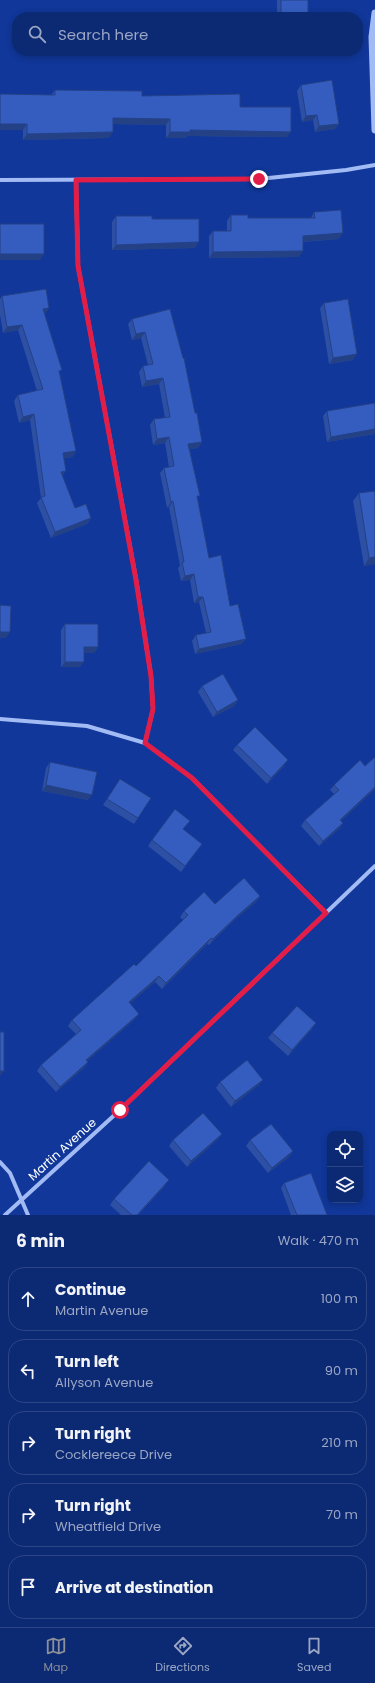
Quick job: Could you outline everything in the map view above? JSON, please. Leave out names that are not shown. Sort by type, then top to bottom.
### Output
[{"type":"street","points":[[375,13],[372,37],[375,130]]},
{"type":"street","points":[[0,180],[259,179],[346,170],[375,165]]},
{"type":"street","points":[[76,180],[78,266],[136,580],[151,676],[153,709],[145,743]]},
{"type":"street","points":[[0,719],[88,726],[145,743],[192,778],[326,913]]},
{"type":"street","name":"Martin Avenue","points":[[5,1215],[120,1110],[375,866]]},
{"type":"street","points":[[0,1162],[10,1173],[28,1215]]},
{"type":"building","points":[[281,0],[308,0],[308,12],[281,12]]},
{"type":"building","points":[[332,80],[339,124],[319,126],[317,115],[306,116],[301,85]]},
{"type":"building","points":[[55,90],[142,91],[142,96],[240,94],[240,107],[291,107],[291,132],[190,130],[190,132],[170,132],[170,119],[113,118],[113,132],[27,134],[27,124],[0,124],[0,94],[55,95]]},
{"type":"building","points":[[341,210],[343,233],[303,236],[303,251],[213,252],[213,231],[231,231],[231,215],[248,215],[248,218],[315,218],[314,212]]},
{"type":"building","points":[[116,216],[152,216],[152,219],[199,219],[199,242],[116,245]]},
{"type":"building","points":[[0,224],[44,224],[44,254],[0,254]]},
{"type":"building","points":[[46,289],[49,308],[43,309],[62,370],[59,371],[76,451],[63,453],[66,471],[61,472],[75,508],[86,504],[91,518],[55,532],[41,497],[45,496],[34,414],[23,417],[18,395],[43,389],[22,325],[7,327],[2,296]]},
{"type":"building","points":[[348,299],[357,354],[333,358],[324,303]]},
{"type":"building","points":[[170,309],[184,358],[202,442],[188,444],[200,496],[197,496],[209,558],[221,555],[230,606],[238,604],[246,639],[199,649],[196,635],[211,632],[203,597],[198,597],[194,574],[185,576],[182,562],[184,562],[173,501],[171,502],[164,468],[174,466],[169,437],[157,439],[154,419],[170,417],[163,378],[146,381],[143,366],[153,364],[145,332],[136,334],[132,319]]},
{"type":"building","points":[[375,403],[375,429],[331,437],[327,411]]},
{"type":"building","points":[[375,491],[375,557],[369,558],[359,493]]},
{"type":"building","points":[[0,605],[11,606],[10,632],[0,632]]},
{"type":"building","points":[[65,624],[98,624],[98,647],[84,647],[84,662],[65,662]]},
{"type":"building","points":[[223,674],[238,700],[217,712],[202,686]]},
{"type":"building","points":[[255,727],[288,760],[271,778],[237,745]]},
{"type":"building","points":[[375,757],[375,787],[340,820],[343,823],[323,841],[305,820],[339,790],[334,785],[360,760],[365,766]]},
{"type":"building","points":[[50,762],[97,772],[92,795],[46,785]]},
{"type":"building","points":[[120,779],[151,798],[138,818],[107,799]]},
{"type":"building","points":[[175,809],[190,821],[183,829],[202,844],[185,866],[152,840]]},
{"type":"building","points":[[244,878],[260,896],[213,939],[211,938],[166,983],[159,976],[129,1002],[139,1014],[86,1060],[88,1062],[60,1087],[41,1065],[81,1030],[72,1020],[134,964],[136,966],[188,915],[184,911],[204,892],[215,904]]},
{"type":"building","points":[[297,1006],[316,1023],[292,1050],[272,1033]]},
{"type":"building","points":[[0,1032],[4,1032],[4,1071],[0,1071]]},
{"type":"building","points":[[247,1060],[263,1080],[235,1101],[220,1082]]},
{"type":"building","points":[[203,1113],[222,1134],[191,1161],[173,1140]]},
{"type":"building","points":[[271,1124],[293,1151],[272,1168],[250,1140]]},
{"type":"building","points":[[149,1161],[169,1180],[137,1215],[132,1215],[114,1199]]},
{"type":"building","points":[[311,1173],[327,1215],[297,1215],[284,1183]]},
{"type":"route","points":[[120,1110],[326,913],[192,778],[145,743],[153,709],[151,676],[136,580],[78,266],[76,244],[76,180],[259,179]]}]
